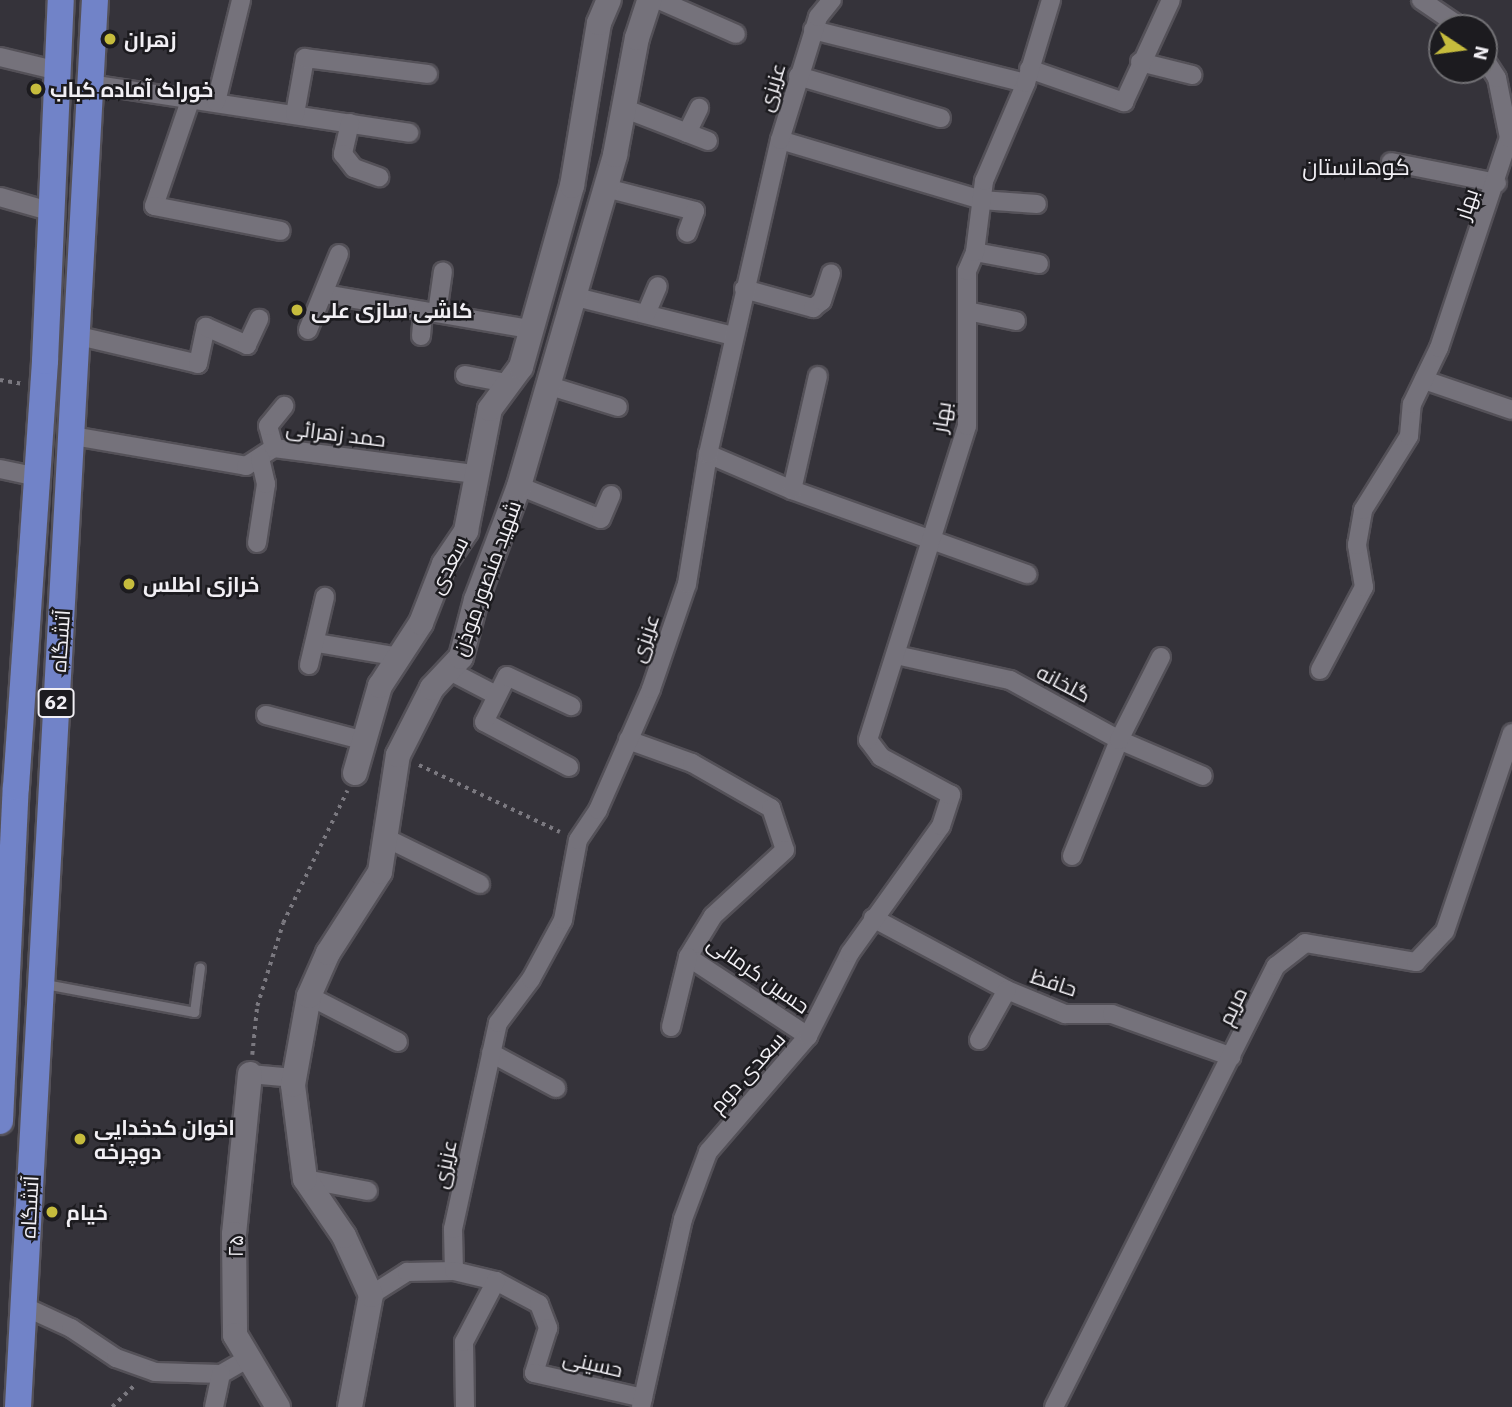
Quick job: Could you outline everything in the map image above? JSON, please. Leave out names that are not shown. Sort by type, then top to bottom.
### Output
[{"type":"main road","name":"آتشگاه","points":[[0,1121],[8,786],[37,477],[61,0]]},
{"type":"main road","name":"آتشگاه","points":[[18,1407],[40,982],[79,337],[95,0]]},
{"type":"main road","points":[[40,431],[45,443],[58,449],[73,436]]},
{"type":"main road","points":[[33,532],[54,518],[67,534]]},
{"type":"street","points":[[216,102],[241,0]]},
{"type":"street","name":"سعدی","points":[[355,773],[380,686],[421,623],[444,564],[466,531],[475,474],[490,409],[506,383],[521,367],[572,186],[599,23],[610,0]]},
{"type":"street","name":"شهید منصور موذن","points":[[371,1294],[344,1236],[305,1179],[294,1077],[309,996],[328,953],[380,872],[401,746],[432,688],[461,657],[476,600],[519,486],[576,297],[606,188],[649,0]]},
{"type":"street","points":[[659,0],[736,34]]},
{"type":"street","name":"عزیزی","points":[[454,1271],[453,1229],[498,1023],[531,979],[563,920],[578,840],[598,810],[651,689],[687,584],[708,454],[780,140],[813,30],[832,0]]},
{"type":"street","name":"بهار","points":[[951,795],[881,757],[868,740],[896,655],[928,541],[967,426],[967,271],[975,252],[984,181],[1027,76],[1051,0]]},
{"type":"street","points":[[813,30],[1027,76],[1124,102],[1140,62],[1171,0]]},
{"type":"street","points":[[1421,0],[1442,14]]},
{"type":"street","points":[[0,57],[58,71]]},
{"type":"street","points":[[295,114],[305,58],[428,74]]},
{"type":"street","points":[[1140,62],[1192,75]]},
{"type":"street","points":[[798,76],[941,118]]},
{"type":"street","name":"بهار","points":[[1320,670],[1364,587],[1357,545],[1363,510],[1409,436],[1412,404],[1424,380],[1497,183],[1510,138],[1498,83]]},
{"type":"street","points":[[90,84],[408,133]]},
{"type":"street","points":[[191,98],[154,206],[281,231]]},
{"type":"street","points":[[687,133],[699,107]]},
{"type":"street","points":[[623,108],[708,141]]},
{"type":"street","points":[[350,123],[343,153],[354,168],[379,177]]},
{"type":"street","points":[[780,140],[981,200],[1037,204]]},
{"type":"street","points":[[1391,162],[1497,183]]},
{"type":"street","points":[[606,188],[695,211],[687,233]]},
{"type":"street","points":[[0,197],[52,212]]},
{"type":"street","points":[[975,252],[1039,264]]},
{"type":"street","points":[[308,330],[325,294],[339,254]]},
{"type":"street","points":[[421,336],[443,271]]},
{"type":"street","points":[[744,289],[813,308],[822,301],[831,274]]},
{"type":"street","points":[[646,314],[658,286]]},
{"type":"street","points":[[325,294],[530,329]]},
{"type":"street","points":[[576,297],[734,335]]},
{"type":"street","points":[[967,311],[1016,321]]},
{"type":"street","points":[[79,337],[198,363],[206,327],[247,345],[259,319]]},
{"type":"street","points":[[465,375],[506,383]]},
{"type":"street","points":[[792,490],[818,376]]},
{"type":"street","points":[[1424,380],[1512,410]]},
{"type":"street","points":[[550,386],[618,407]]},
{"type":"street","points":[[257,543],[266,484],[268,426],[284,406]]},
{"type":"street","name":"حمد زهرائی","points":[[73,436],[246,466],[267,453],[475,474]]},
{"type":"street","points":[[708,454],[792,490],[928,541],[1027,574]]},
{"type":"street","points":[[0,469],[37,477]]},
{"type":"street","points":[[519,486],[601,519],[611,495]]},
{"type":"street","points":[[309,665],[317,643],[325,597]]},
{"type":"street","points":[[317,643],[399,657]]},
{"type":"street","name":"گلخانه","points":[[896,655],[1010,680],[1119,740],[1203,776]]},
{"type":"street","points":[[1072,856],[1119,740],[1161,657]]},
{"type":"street","points":[[448,670],[494,694]]},
{"type":"street","points":[[569,767],[484,722],[494,694],[507,676],[571,705]]},
{"type":"street","points":[[266,715],[367,731],[401,746]]},
{"type":"street","name":"حسین کرمانی","points":[[628,740],[692,763],[771,808],[785,850],[713,916],[688,957],[808,1037]]},
{"type":"street","name":"مریم","points":[[1054,1407],[1233,1057],[1276,966],[1305,943],[1416,962],[1438,939],[1475,852],[1509,741]]},
{"type":"street","name":"سعدی دوم","points":[[642,1402],[683,1219],[708,1152],[808,1037],[873,918],[941,826],[951,795]]},
{"type":"street","points":[[384,837],[480,884]]},
{"type":"street","name":"حافظ","points":[[873,918],[1007,990],[1065,1014],[1112,1014],[1233,1057]]},
{"type":"street","points":[[671,1027],[688,957]]},
{"type":"street","points":[[979,1040],[1007,990]]},
{"type":"street","points":[[309,996],[398,1042]]},
{"type":"street","points":[[491,1053],[555,1088]]},
{"type":"street","points":[[250,1074],[294,1077]]},
{"type":"street","name":"۲۵","points":[[250,1074],[234,1234],[235,1335],[278,1407]]},
{"type":"street","points":[[305,1179],[368,1191]]},
{"type":"street","name":"حسینی","points":[[371,1294],[407,1272],[454,1271],[496,1281],[539,1304],[548,1328],[534,1373],[642,1402]]},
{"type":"street","points":[[465,1407],[464,1342],[496,1281]]},
{"type":"street","points":[[350,1407],[371,1294]]},
{"type":"street","points":[[23,1306],[71,1328],[116,1358],[155,1372],[221,1374],[249,1358]]},
{"type":"street","points":[[214,1407],[221,1374]]},
{"type":"lane","points":[[40,982],[194,1012],[200,967]]},
{"type":"path","points":[[401,746],[578,840]]},
{"type":"path","points":[[250,1074],[257,1006],[283,923],[355,773]]},
{"type":"path","points":[[112,1407],[133,1386]]},
{"type":"place","name":"زهران","points":[[110,39]]},
{"type":"place","name":"خوراک آماده کباب","points":[[36,89]]},
{"type":"place","name":"کاشی سازی علی","points":[[297,310]]},
{"type":"place","name":"خرازی اطلس","points":[[129,584]]},
{"type":"place","name":"اخوان کدخدایی دوچرخه","points":[[80,1139]]},
{"type":"place","name":"خیام","points":[[52,1212]]},
{"type":"district","name":"کوهانستان","points":[[1356,166]]}]
